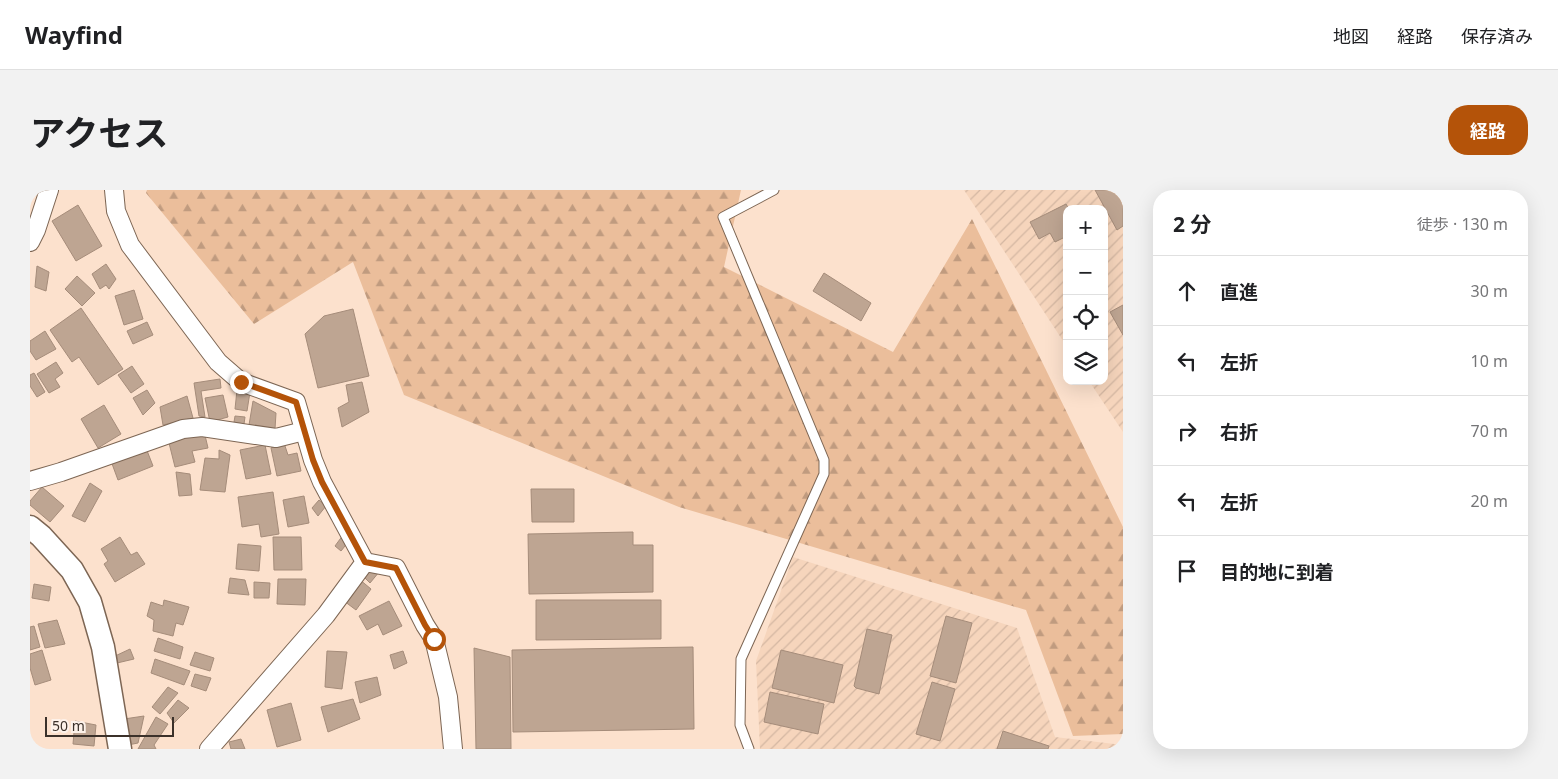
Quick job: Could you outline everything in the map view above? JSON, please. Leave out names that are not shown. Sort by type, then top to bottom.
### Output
[{"type":"street","points":[[30,242],[36,230],[49,190]]},
{"type":"street","points":[[114,190],[116,211],[130,245],[218,362],[241,382],[296,402],[304,432],[322,482],[365,562]]},
{"type":"street","points":[[30,481],[183,429],[202,427],[276,438],[304,432]]},
{"type":"street","points":[[30,527],[42,536],[72,570],[90,602],[103,647],[120,749]]},
{"type":"street","points":[[209,749],[326,615],[365,562]]},
{"type":"street","points":[[365,562],[396,568],[434,639],[448,697],[453,749]]},
{"type":"lane","points":[[749,749],[740,724],[741,659],[824,474],[824,460],[723,217],[774,190]]},
{"type":"shaded area","points":[[964,190],[1123,190],[1123,432],[1092,385],[1108,385],[1108,205],[1063,205],[1063,341]]},
{"type":"shaded area","points":[[793,557],[1017,628],[1055,737],[1123,745],[1123,749],[760,749],[756,661]]},
{"type":"green space","points":[[147,190],[741,190],[724,267],[893,352],[972,219],[1123,527],[1123,734],[1073,736],[1026,610],[679,507],[404,395],[353,262],[254,324],[146,193]]},
{"type":"building","points":[[1095,190],[1123,190],[1123,226],[1117,230],[1108,214],[1108,205],[1103,205]]},
{"type":"building","points":[[78,205],[102,246],[76,261],[52,221]]},
{"type":"building","points":[[1063,206],[1063,238],[1055,242],[1050,233],[1039,239],[1030,222]]},
{"type":"building","points":[[106,264],[116,279],[109,289],[106,285],[100,289],[92,274]]},
{"type":"building","points":[[37,266],[49,272],[46,291],[35,287]]},
{"type":"building","points":[[824,273],[871,303],[861,321],[813,291]]},
{"type":"building","points":[[77,276],[95,293],[82,306],[65,289]]},
{"type":"building","points":[[134,290],[143,319],[124,325],[115,296]]},
{"type":"building","points":[[1123,305],[1123,335],[1110,312]]},
{"type":"building","points":[[81,308],[123,369],[98,385],[79,357],[72,362],[50,330]]},
{"type":"building","points":[[353,309],[369,376],[318,388],[305,334],[324,316]]},
{"type":"building","points":[[147,322],[153,335],[133,344],[127,331]]},
{"type":"building","points":[[45,331],[56,349],[36,360],[30,351],[30,341]]},
{"type":"building","points":[[56,362],[63,373],[55,379],[60,387],[49,393],[37,374]]},
{"type":"building","points":[[132,366],[144,384],[131,393],[118,375]]},
{"type":"building","points":[[34,373],[45,392],[37,397],[30,386],[30,375]]},
{"type":"building","points":[[220,379],[221,388],[201,391],[205,417],[199,416],[194,383]]},
{"type":"building","points":[[362,382],[369,412],[342,427],[338,408],[349,402],[346,385]]},
{"type":"building","points":[[147,390],[155,403],[143,415],[133,398]]},
{"type":"building","points":[[237,390],[250,392],[247,411],[235,409]]},
{"type":"building","points":[[223,395],[228,417],[210,422],[205,398]]},
{"type":"building","points":[[187,396],[193,418],[163,425],[160,407]]},
{"type":"building","points":[[253,401],[276,413],[275,429],[249,425]]},
{"type":"building","points":[[104,405],[121,434],[98,448],[81,419]]},
{"type":"building","points":[[235,416],[245,417],[244,424],[234,422]]},
{"type":"building","points":[[204,431],[208,448],[192,451],[195,462],[175,467],[168,439]]},
{"type":"building","points":[[284,443],[288,455],[297,453],[301,471],[277,476],[271,448]]},
{"type":"building","points":[[265,445],[271,474],[246,479],[240,450]]},
{"type":"building","points":[[146,448],[153,466],[118,480],[111,461]]},
{"type":"building","points":[[219,450],[230,455],[225,492],[200,490],[205,458],[219,459]]},
{"type":"building","points":[[176,472],[190,474],[192,495],[179,496]]},
{"type":"building","points":[[90,483],[102,491],[85,522],[72,516]]},
{"type":"building","points":[[42,487],[64,506],[50,522],[30,505],[30,501]]},
{"type":"building","points":[[531,489],[574,489],[574,522],[532,522]]},
{"type":"building","points":[[273,492],[279,534],[261,537],[259,524],[242,527],[238,497]]},
{"type":"building","points":[[304,496],[309,523],[288,527],[283,500]]},
{"type":"building","points":[[319,500],[326,506],[318,516],[312,508]]},
{"type":"building","points":[[633,532],[633,545],[653,545],[653,592],[529,594],[528,534]]},
{"type":"building","points":[[343,535],[349,541],[341,551],[335,546]]},
{"type":"building","points":[[120,537],[131,555],[137,552],[145,564],[115,582],[104,564],[108,561],[101,549]]},
{"type":"building","points":[[273,537],[301,537],[302,570],[274,570]]},
{"type":"building","points":[[238,544],[261,546],[259,571],[236,569]]},
{"type":"building","points":[[384,566],[370,583],[358,571]]},
{"type":"building","points":[[353,574],[371,589],[356,610],[336,595]]},
{"type":"building","points":[[230,578],[245,580],[249,595],[228,593]]},
{"type":"building","points":[[278,579],[306,579],[305,605],[277,604]]},
{"type":"building","points":[[254,582],[270,583],[269,598],[254,598]]},
{"type":"building","points":[[34,584],[51,587],[49,601],[32,598]]},
{"type":"building","points":[[164,600],[189,607],[183,625],[176,623],[173,636],[153,631],[154,620],[147,616],[151,602],[163,606]]},
{"type":"building","points":[[536,600],[661,600],[661,639],[536,640]]},
{"type":"building","points":[[389,601],[402,626],[383,635],[378,624],[367,630],[359,616]]},
{"type":"building","points":[[946,616],[972,623],[956,683],[930,676]]},
{"type":"building","points":[[57,620],[65,644],[45,648],[38,624]]},
{"type":"building","points":[[34,626],[40,647],[30,650],[30,627]]},
{"type":"building","points":[[867,629],[892,635],[879,694],[854,686]]},
{"type":"building","points":[[158,638],[183,647],[180,659],[154,651]]},
{"type":"building","points":[[693,647],[694,729],[513,732],[512,650]]},
{"type":"building","points":[[474,648],[510,657],[511,749],[476,749]]},
{"type":"building","points":[[130,649],[134,659],[117,663],[113,657]]},
{"type":"building","points":[[42,650],[51,680],[35,685],[30,668],[30,654]]},
{"type":"building","points":[[781,650],[843,665],[834,703],[772,688]]},
{"type":"building","points":[[327,651],[347,652],[342,689],[325,687]]},
{"type":"building","points":[[403,651],[407,663],[394,669],[390,655]]},
{"type":"building","points":[[195,652],[214,658],[210,671],[190,665]]},
{"type":"building","points":[[155,659],[190,671],[184,685],[151,673]]},
{"type":"building","points":[[195,674],[211,678],[206,691],[191,686]]},
{"type":"building","points":[[377,677],[381,695],[360,703],[355,682]]},
{"type":"building","points":[[932,682],[955,689],[940,741],[916,734]]},
{"type":"building","points":[[168,687],[178,693],[160,714],[152,707]]},
{"type":"building","points":[[770,692],[824,704],[818,734],[764,722]]},
{"type":"building","points":[[353,699],[360,719],[328,732],[321,707]]},
{"type":"building","points":[[178,700],[189,708],[174,723],[167,713]]},
{"type":"building","points":[[291,703],[301,740],[277,747],[267,710]]},
{"type":"building","points":[[144,716],[138,743],[128,745],[124,719]]},
{"type":"building","points":[[156,717],[168,724],[154,745],[156,749],[138,749]]},
{"type":"building","points":[[75,721],[96,725],[94,746],[73,744]]},
{"type":"building","points":[[1003,731],[1049,746],[1048,749],[997,749]]},
{"type":"building","points":[[241,739],[245,749],[231,749],[229,742]]},
{"type":"route","points":[[241,382],[296,402],[313,460],[322,482],[365,562],[396,568],[434,639]]}]
